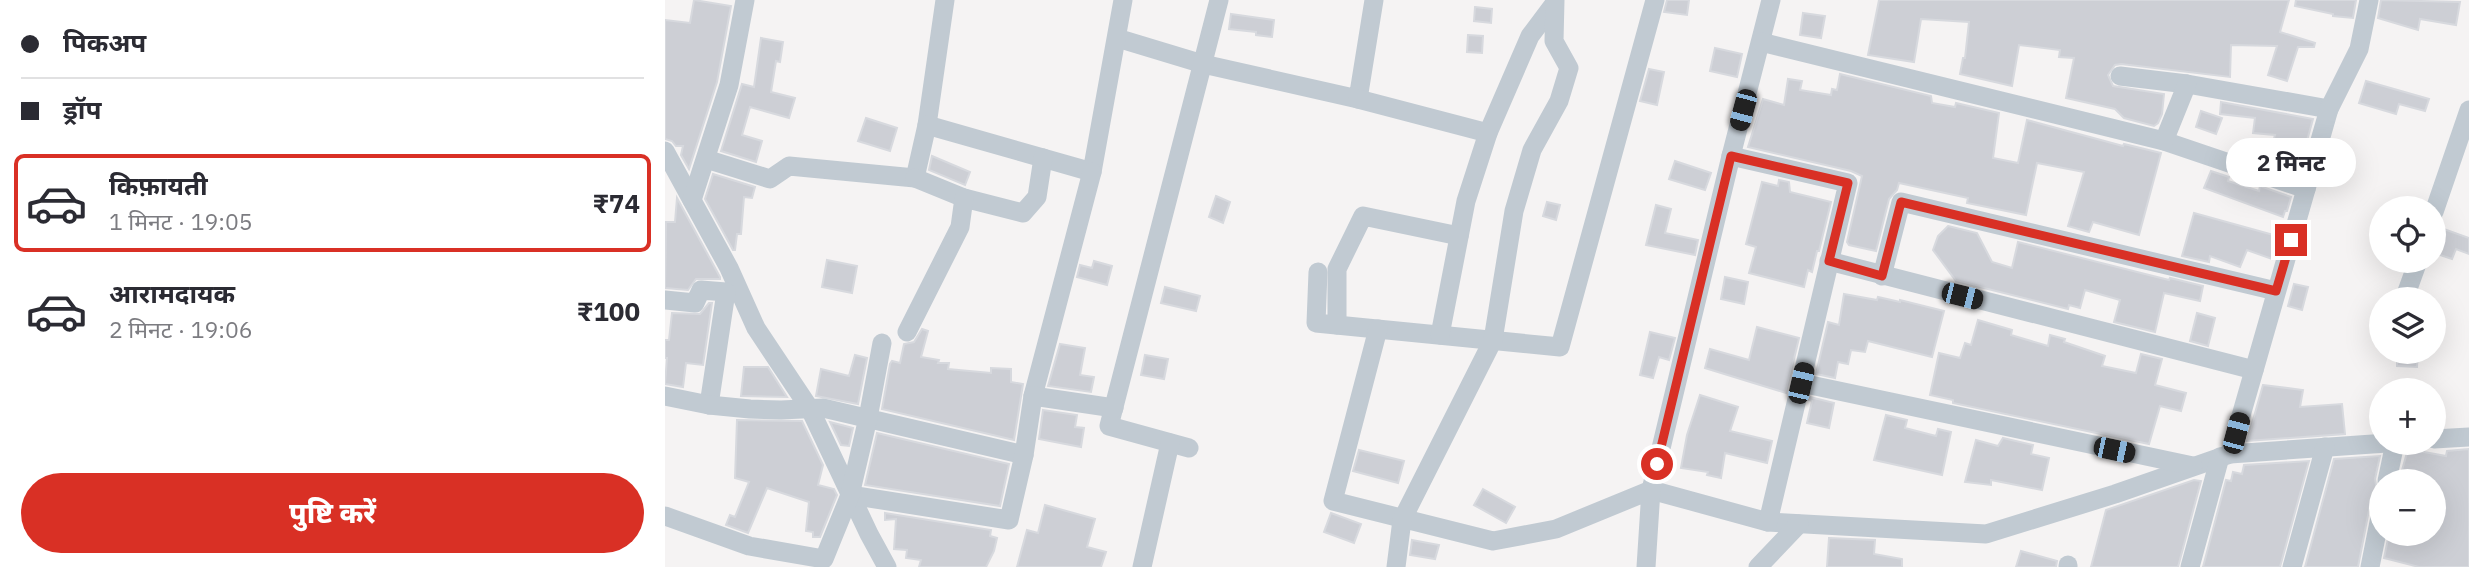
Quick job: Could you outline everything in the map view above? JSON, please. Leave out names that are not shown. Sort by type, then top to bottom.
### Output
[{"type":"street","points":[[692,200],[729,85],[745,0]]},
{"type":"street","points":[[915,178],[927,125],[945,0]]},
{"type":"street","points":[[850,495],[1009,520],[1024,455],[1033,396],[1092,172],[1123,0]]},
{"type":"street","points":[[1142,567],[1180,445],[1109,426],[1219,0]]},
{"type":"street","points":[[1358,99],[1374,0]]},
{"type":"street","points":[[1318,272],[1316,323],[1560,347],[1654,0]]},
{"type":"street","points":[[1646,567],[1651,490],[1771,0]]},
{"type":"street","points":[[2190,567],[2253,370],[2329,109],[2359,49],[2369,0]]},
{"type":"street","points":[[1396,567],[1402,520],[1493,340],[1514,211],[1532,150],[1559,101],[1569,68],[1554,41],[1554,2]]},
{"type":"street","points":[[1440,335],[1466,201],[1488,133],[1530,36],[1554,2]]},
{"type":"street","points":[[1117,38],[1203,64],[1358,99],[1488,133]]},
{"type":"street","points":[[1761,42],[2164,141],[2306,190]]},
{"type":"street","points":[[2120,75],[2329,109]]},
{"type":"street","points":[[2164,141],[2187,84]]},
{"type":"street","points":[[2439,196],[2469,110]]},
{"type":"street","points":[[927,125],[1092,172]]},
{"type":"street","points":[[665,151],[729,268],[756,328],[810,410],[887,567]]},
{"type":"street","points":[[1731,156],[1848,183],[1768,522]]},
{"type":"street","points":[[706,159],[770,179],[789,166],[915,178],[964,198],[1023,213],[1037,197],[1043,158]]},
{"type":"street","points":[[907,332],[960,228],[964,198]]},
{"type":"street","points":[[1882,276],[1901,202],[2276,291]]},
{"type":"street","points":[[1337,325],[1337,269],[1363,216],[1459,236]]},
{"type":"street","points":[[1829,261],[2253,370]]},
{"type":"street","points":[[709,405],[729,268]]},
{"type":"street","points":[[665,300],[695,303],[701,290],[726,292]]},
{"type":"street","points":[[1378,329],[1333,501],[1493,541],[1556,528],[1651,490],[1768,522],[1986,534],[2225,456],[2369,444]]},
{"type":"street","points":[[665,516],[749,546],[824,559],[850,495],[882,343]]},
{"type":"street","points":[[1801,383],[2193,466]]},
{"type":"street","points":[[665,396],[709,405],[771,410],[823,408],[1024,455]]},
{"type":"street","points":[[1033,396],[1114,408]]},
{"type":"street","points":[[2446,438],[2469,437]]},
{"type":"street","points":[[2292,567],[2325,447]]},
{"type":"street","points":[[1765,566],[1799,524]]},
{"type":"street","points":[[2370,567],[2374,546]]},
{"type":"building","points":[[694,0],[731,6],[717,82],[689,169],[681,155],[683,146],[676,146],[665,139],[665,20],[690,23]]},
{"type":"building","points":[[1667,0],[1689,0],[1687,15],[1664,12]]},
{"type":"building","points":[[1879,0],[2289,0],[2280,32],[2315,43],[2314,47],[2298,47],[2287,81],[2268,75],[2277,46],[2231,45],[2230,77],[2115,65],[2108,75],[2113,86],[2164,94],[2162,114],[2154,126],[2124,118],[2115,109],[2066,98],[2074,58],[2059,57],[2060,50],[2019,45],[2012,86],[1960,74],[1965,58],[1969,22],[1921,19],[1914,62],[1868,55]]},
{"type":"building","points":[[2296,0],[2356,0],[2353,18],[2295,6]]},
{"type":"building","points":[[2381,0],[2460,2],[2456,25],[2420,19],[2418,30],[2378,18]]},
{"type":"building","points":[[1475,7],[1492,9],[1491,23],[1474,21]]},
{"type":"building","points":[[1803,13],[1825,16],[1821,38],[1800,35]]},
{"type":"building","points":[[1231,14],[1274,20],[1272,37],[1229,29]]},
{"type":"building","points":[[1468,35],[1483,36],[1482,53],[1467,52]]},
{"type":"building","points":[[761,38],[783,42],[780,62],[776,61],[771,92],[795,98],[789,118],[750,107],[742,135],[762,141],[756,162],[721,151],[742,84],[754,87]]},
{"type":"building","points":[[1715,48],[1742,54],[1737,77],[1710,71]]},
{"type":"building","points":[[1649,69],[1664,72],[1657,105],[1640,101]]},
{"type":"building","points":[[1840,74],[1931,96],[1932,103],[1955,107],[1956,103],[1999,113],[1993,158],[2018,163],[2027,120],[2123,146],[2124,144],[2161,153],[2139,235],[2093,222],[2089,232],[2068,226],[2084,172],[2037,163],[2026,215],[1967,203],[1968,198],[1899,183],[1889,199],[1876,251],[1849,245],[1847,242],[1862,176],[1851,171],[1748,147],[1763,99],[1784,105],[1788,79],[1802,81],[1800,90],[1831,95],[1832,89],[1837,90]]},
{"type":"building","points":[[2366,81],[2429,99],[2425,111],[2399,104],[2396,114],[2359,103]]},
{"type":"building","points":[[2221,102],[2313,119],[2298,173],[2267,163],[2275,135],[2253,133],[2255,118],[2220,114]]},
{"type":"building","points":[[2201,111],[2222,118],[2216,134],[2196,127]]},
{"type":"building","points":[[866,118],[897,128],[890,151],[858,141]]},
{"type":"building","points":[[932,156],[970,172],[965,185],[929,170]]},
{"type":"building","points":[[1675,161],[1711,173],[1705,190],[1669,179]]},
{"type":"building","points":[[2211,171],[2229,177],[2228,181],[2259,191],[2260,186],[2291,197],[2287,211],[2283,217],[2204,188]]},
{"type":"building","points":[[713,174],[755,187],[752,198],[744,197],[741,234],[737,234],[735,250],[705,199]]},
{"type":"building","points":[[1779,180],[1789,182],[1790,192],[1831,202],[1819,251],[1812,272],[1808,270],[1804,287],[1749,273],[1756,247],[1746,244],[1762,182],[1778,186]]},
{"type":"building","points":[[1216,196],[1230,202],[1223,223],[1209,217]]},
{"type":"building","points":[[677,198],[720,277],[696,279],[688,290],[665,288],[666,222],[675,222]]},
{"type":"building","points":[[1547,202],[1560,205],[1556,220],[1543,216]]},
{"type":"building","points":[[1656,205],[1671,209],[1665,233],[1698,240],[1695,255],[1646,245]]},
{"type":"building","points":[[2194,213],[2277,236],[2275,241],[2278,242],[2272,259],[2247,250],[2240,267],[2210,256],[2209,262],[2182,256]]},
{"type":"building","points":[[1948,226],[1977,233],[1992,262],[2012,268],[2018,242],[2203,286],[2200,301],[2164,293],[2155,332],[2114,322],[2120,300],[2085,290],[2080,308],[2069,305],[2068,309],[1956,281],[1933,250],[1938,236]]},
{"type":"building","points":[[2446,230],[2469,238],[2469,254],[2456,249],[2452,259],[2446,257]]},
{"type":"building","points":[[827,260],[857,266],[852,293],[822,287]]},
{"type":"building","points":[[1094,261],[1112,266],[1107,285],[1077,277],[1080,265],[1092,268]]},
{"type":"building","points":[[1725,277],[1748,282],[1744,304],[1721,299]]},
{"type":"building","points":[[2294,284],[2308,287],[2302,310],[2288,306]]},
{"type":"building","points":[[1165,287],[1200,296],[1196,311],[1161,303]]},
{"type":"building","points":[[1844,294],[1877,300],[1878,297],[1900,300],[1944,311],[1932,357],[1868,341],[1865,352],[1851,350],[1848,364],[1838,362],[1835,378],[1816,374],[1828,322],[1839,325]]},
{"type":"building","points":[[712,303],[703,365],[686,363],[683,387],[665,384],[665,340],[669,340],[672,313],[700,314]]},
{"type":"building","points":[[2197,313],[2215,318],[2208,346],[2190,341]]},
{"type":"building","points":[[1978,320],[2012,330],[2011,335],[2048,346],[2050,335],[2065,339],[2064,342],[2105,356],[2102,366],[2136,373],[2141,354],[2162,359],[2155,385],[2186,393],[2181,411],[2160,406],[2149,444],[1953,403],[1953,400],[1930,395],[1939,353],[1960,358],[1965,343],[1971,345]]},
{"type":"building","points":[[1757,327],[1799,338],[1786,393],[1705,368],[1710,349],[1749,360]]},
{"type":"building","points":[[922,329],[928,331],[921,357],[939,360],[938,363],[949,363],[948,369],[991,373],[991,368],[1011,369],[1011,382],[1023,384],[1014,440],[882,409],[890,364],[892,361],[900,363],[904,344],[914,342]]},
{"type":"building","points":[[1650,332],[1675,338],[1669,360],[1659,357],[1653,378],[1640,375]]},
{"type":"building","points":[[1060,344],[1085,348],[1080,375],[1094,377],[1091,392],[1048,386]]},
{"type":"building","points":[[855,355],[867,358],[858,404],[816,396],[821,369],[849,376]]},
{"type":"building","points":[[1145,355],[1168,359],[1164,379],[1141,375]]},
{"type":"building","points":[[2397,364],[2417,364],[2417,367]]},
{"type":"building","points":[[744,367],[768,367],[787,397],[741,396]]},
{"type":"building","points":[[2263,385],[2303,390],[2300,407],[2342,404],[2345,434],[2247,441]]},
{"type":"building","points":[[1700,395],[1738,407],[1730,431],[1772,441],[1767,463],[1725,453],[1721,478],[1707,475],[1708,472],[1681,468],[1687,435]]},
{"type":"building","points":[[1810,397],[1834,403],[1829,428],[1807,423],[1812,401],[1809,400]]},
{"type":"building","points":[[1043,410],[1077,415],[1075,427],[1084,428],[1081,447],[1039,439]]},
{"type":"building","points":[[1886,415],[1907,420],[1905,428],[1936,436],[1938,429],[1951,432],[1942,475],[1874,460]]},
{"type":"building","points":[[737,420],[802,421],[823,465],[818,485],[834,489],[837,495],[820,537],[813,537],[813,532],[806,531],[809,502],[767,488],[748,533],[726,525],[730,515],[735,517],[749,482],[735,478]]},
{"type":"building","points":[[830,422],[853,428],[849,446],[841,445]]},
{"type":"building","points":[[877,433],[1009,464],[1000,506],[865,485]]},
{"type":"building","points":[[2003,438],[2033,445],[2031,454],[2049,458],[2042,490],[1991,480],[1991,485],[1965,482],[1976,440],[1998,446]]},
{"type":"building","points":[[2469,449],[2469,567],[2419,567],[2384,558],[2386,546],[2446,546],[2446,469],[2402,469],[2406,455],[2446,456],[2447,451]]},
{"type":"building","points":[[1359,450],[1404,461],[1398,483],[1353,471]]},
{"type":"building","points":[[2380,456],[2377,469],[2369,469],[2369,510],[2358,567],[2305,567],[2334,459]]},
{"type":"building","points":[[2309,461],[2280,567],[2203,567],[2226,480],[2231,481],[2233,472],[2242,474],[2244,465]]},
{"type":"building","points":[[2194,480],[2201,481],[2178,567],[2091,567],[2106,510]]},
{"type":"building","points":[[1483,489],[1515,507],[1506,523],[1474,505]]},
{"type":"building","points":[[1045,505],[1095,519],[1087,547],[1106,552],[1101,567],[1017,567],[1027,530],[1038,533]]},
{"type":"building","points":[[885,513],[991,530],[990,536],[997,538],[994,551],[986,567],[919,567],[921,560],[906,558],[907,550],[894,549],[896,519],[885,520]]},
{"type":"building","points":[[1331,513],[1361,524],[1354,543],[1324,532]]},
{"type":"building","points":[[1829,538],[1875,540],[1874,554],[1902,559],[1902,567],[1827,567]]},
{"type":"building","points":[[1412,540],[1439,545],[1435,559],[1410,555]]},
{"type":"building","points":[[2021,551],[2057,561],[2056,567],[2016,567]]},
{"type":"route","points":[[1657,464],[1731,156],[1848,183],[1829,261],[1882,276],[1901,202],[2276,291],[2291,240]]}]
